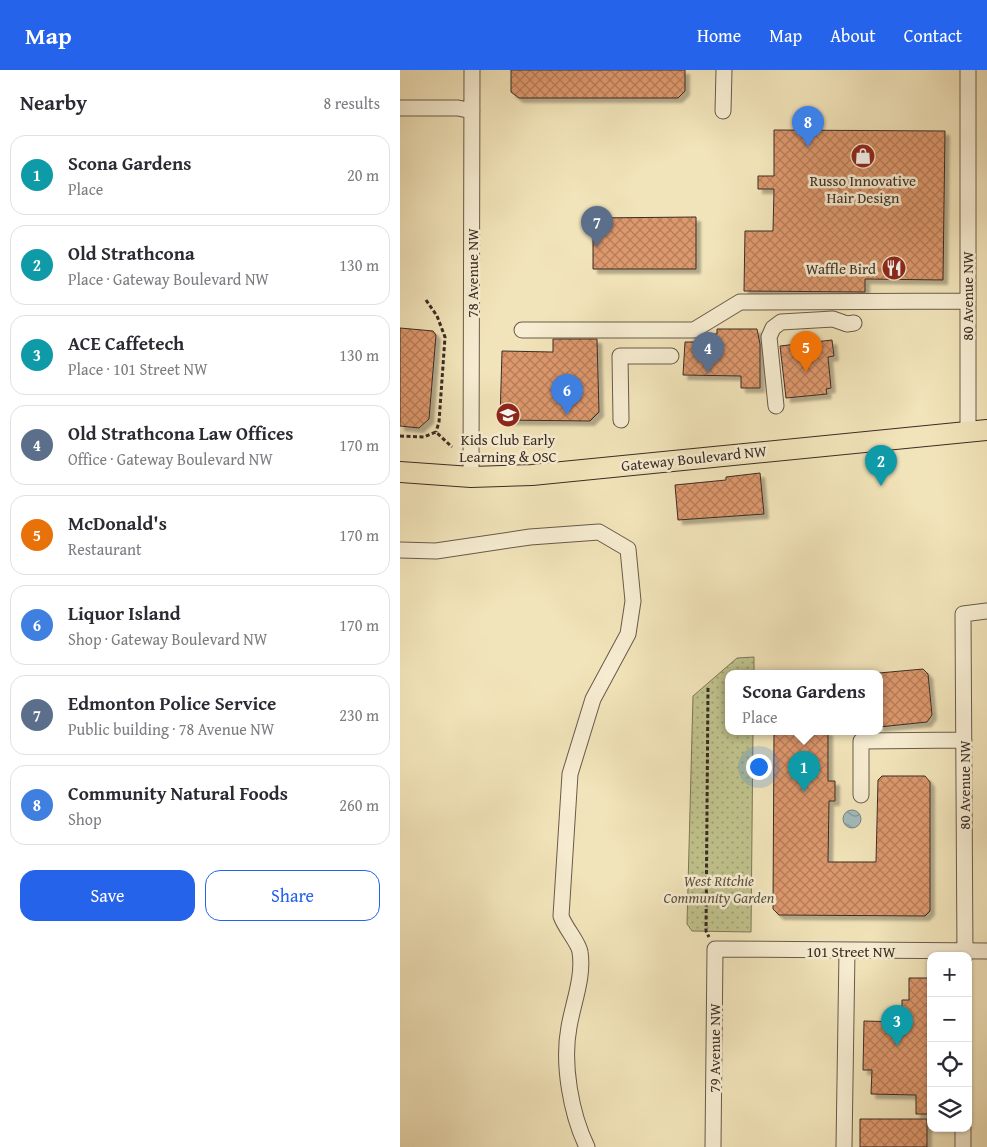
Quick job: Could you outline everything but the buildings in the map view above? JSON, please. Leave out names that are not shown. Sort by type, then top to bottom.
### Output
[{"type":"main road","name":"Gateway Boulevard NW","points":[[400,472],[471,477],[532,475],[977,431]]},
{"type":"street","name":"78 Avenue NW","points":[[471,477],[472,70]]},
{"type":"street","points":[[724,70],[724,111]]},
{"type":"street","name":"80 Avenue NW","points":[[968,70],[967,301],[977,431]]},
{"type":"street","points":[[400,108],[458,108],[472,111]]},
{"type":"street","points":[[522,330],[694,330],[740,302],[967,301]]},
{"type":"street","points":[[776,406],[769,338],[773,328],[784,322],[833,319],[851,324]]},
{"type":"street","points":[[622,420],[620,356],[671,356]]},
{"type":"street","points":[[400,550],[436,551],[530,537],[599,532],[628,549],[632,601],[628,634],[593,699],[570,774],[561,916],[565,928],[580,949],[581,965],[568,1030],[568,1060],[570,1092],[577,1126],[587,1147]]},
{"type":"street","name":"80 Avenue NW","points":[[965,952],[964,614],[987,611]]},
{"type":"street","points":[[861,795],[862,741],[964,740]]},
{"type":"street","name":"101 Street NW","points":[[714,949],[927,952]]},
{"type":"street","name":"79 Avenue NW","points":[[713,1147],[714,949]]},
{"type":"street","points":[[844,1147],[847,951]]},
{"type":"street","name":"101 Street NW","points":[[972,952],[987,951]]},
{"type":"street","points":[[963,1132],[963,1147]]},
{"type":"path","points":[[426,300],[437,316],[445,337],[439,422],[436,432]]},
{"type":"path","points":[[400,436],[424,437],[436,432]]},
{"type":"path","points":[[436,432],[452,447]]},
{"type":"path","points":[[708,688],[706,931],[714,949]]},
{"type":"green space","name":"West Ritchie Community Garden","points":[[754,657],[754,670],[725,670],[725,735],[753,735],[751,932],[692,931],[687,924],[693,696],[737,658]]},
{"type":"water","points":[[852,810],[858,813],[861,819],[858,825],[852,828],[846,825],[843,819],[846,813]]},
{"type":"place","name":"Community Natural Foods","points":[[808,147]]},
{"type":"place","name":"Russo Innovative Hair Design","points":[[863,156]]},
{"type":"place","name":"Edmonton Police Service","points":[[597,247]]},
{"type":"place","name":"Waffle Bird","points":[[894,268]]},
{"type":"place","name":"McDonald's","points":[[806,372]]},
{"type":"place","name":"Old Strathcona Law Offices","points":[[708,373]]},
{"type":"place","name":"Kids Club Early Learning & OSC","points":[[508,415]]},
{"type":"place","name":"Liquor Island","points":[[567,415]]},
{"type":"place","name":"Old Strathcona","points":[[881,486]]},
{"type":"place","name":"Scona Gardens","points":[[804,792]]},
{"type":"place","name":"ACE Caffetech","points":[[897,1046]]}]
